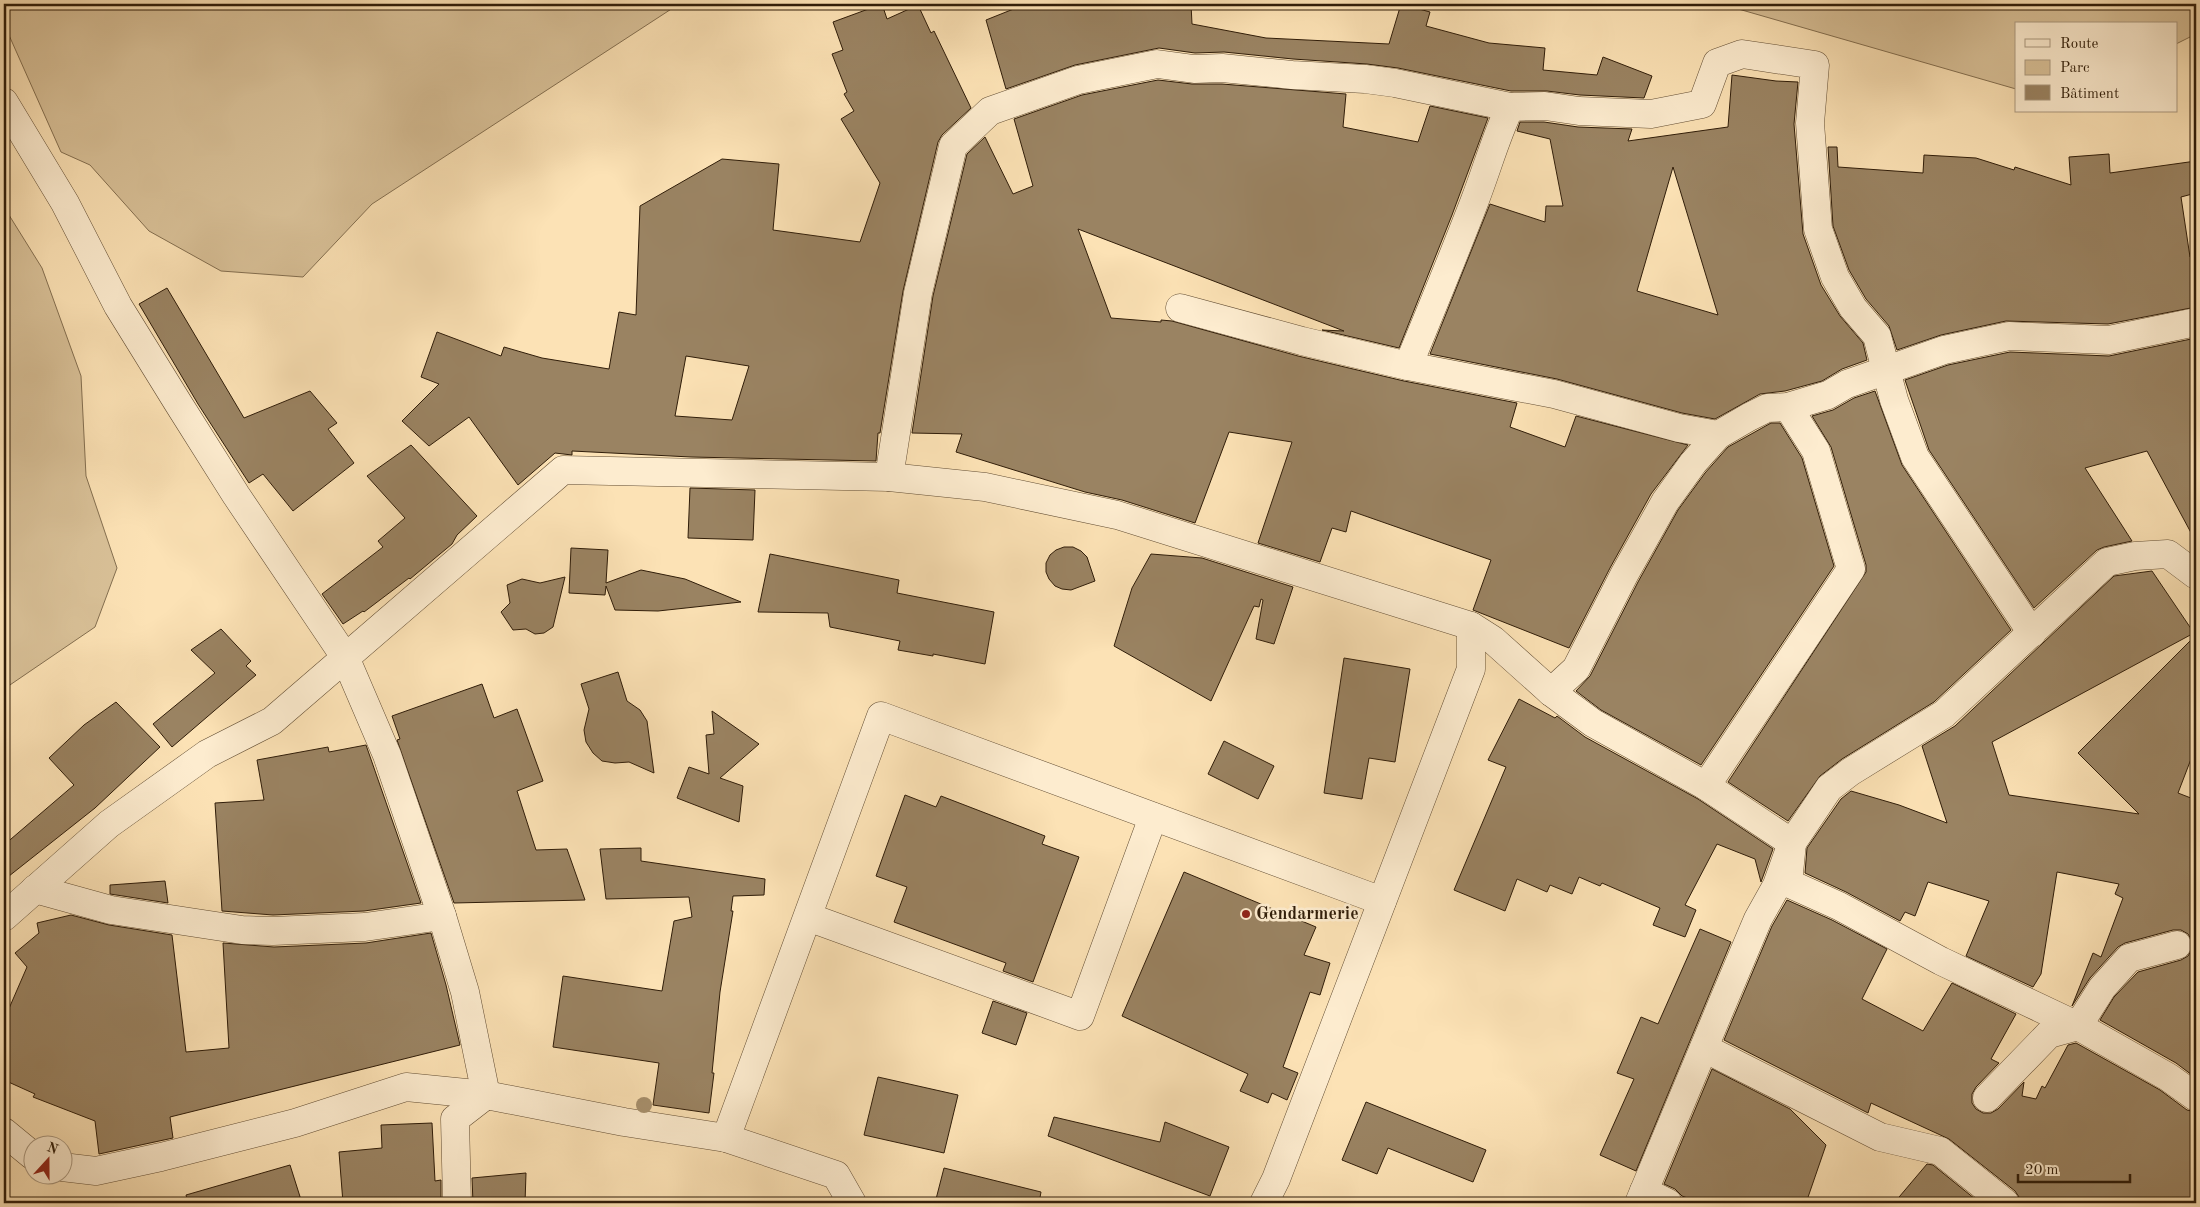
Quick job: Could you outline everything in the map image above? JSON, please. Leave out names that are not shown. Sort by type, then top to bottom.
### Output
[{"type":"street","points":[[889,478],[918,293],[953,146],[990,111],[1078,80],[1157,64],[1194,69],[1222,68],[1292,76],[1365,79],[1395,83],[1510,107],[1545,106],[1579,111],[1651,114],[1702,104],[1717,63],[1742,54],[1815,65],[1810,123],[1818,229],[1835,277],[1853,308],[1877,336],[1894,400],[1915,457],[2032,633]]},
{"type":"street","points":[[4,102],[65,202],[118,306],[172,395],[236,495],[345,657],[387,755],[442,916],[466,992],[486,1095]]},
{"type":"street","points":[[1408,366],[1478,194],[1494,152],[1502,124],[1510,107]]},
{"type":"street","points":[[1180,308],[1302,341],[1408,366],[1554,394],[1679,428],[1718,435]]},
{"type":"street","points":[[1551,692],[1576,669],[1624,575],[1665,502],[1693,463],[1718,435],[1767,408],[1788,407],[1828,395],[1848,384],[1944,350],[2008,336],[2109,340],[2196,322]]},
{"type":"street","points":[[1706,786],[1851,569],[1816,451],[1788,407]]},
{"type":"street","points":[[4,918],[109,824],[207,754],[272,721],[563,470],[889,478],[985,487],[1117,515],[1471,626],[1493,640],[1551,692],[1593,723],[1706,786],[1792,844]]},
{"type":"street","points":[[1668,1203],[1641,1197],[1758,920],[1777,885],[1792,844],[1828,788],[1850,772],[1944,714],[2107,562],[2135,556],[2168,554],[2196,575]]},
{"type":"street","points":[[1264,1203],[1276,1179],[1471,669],[1471,626]]},
{"type":"street","points":[[726,1138],[881,716],[1382,901]]},
{"type":"street","points":[[808,917],[1080,1016],[1154,817]]},
{"type":"street","points":[[1792,844],[1788,883],[1839,906],[1941,961],[2078,1026],[2168,1077],[2196,1097]]},
{"type":"street","points":[[35,889],[111,910],[242,930],[274,931],[365,926],[442,916]]},
{"type":"street","points":[[1986,1098],[2048,1034],[2078,1026],[2102,988],[2129,958],[2177,944]]},
{"type":"street","points":[[1704,1048],[1880,1137],[1940,1151],[2005,1203]]},
{"type":"street","points":[[72,1169],[96,1171],[161,1157],[294,1123],[406,1087],[486,1095],[624,1122],[726,1138],[836,1175],[852,1203]]},
{"type":"street","points":[[457,1203],[455,1119],[486,1095]]},
{"type":"street","points":[[4,1132],[22,1147]]},
{"type":"green space","points":[[4,4],[679,4],[372,204],[303,277],[221,271],[149,231],[90,165],[61,152],[4,24]]},
{"type":"green space","points":[[1721,4],[2196,4],[2196,34],[2178,43],[2178,22],[2015,22],[2015,89]]},
{"type":"green space","points":[[4,207],[42,268],[81,376],[86,476],[117,568],[95,627],[4,689]]},
{"type":"building","points":[[882,4],[887,19],[918,5],[931,33],[934,31],[971,108],[942,135],[938,142],[903,291],[880,433],[878,433],[876,461],[691,457],[572,451],[572,455],[555,453],[518,485],[469,417],[429,446],[402,421],[439,384],[421,377],[437,332],[501,356],[504,347],[542,358],[609,369],[619,312],[636,315],[640,206],[722,159],[779,164],[773,230],[860,242],[880,183],[841,119],[854,111],[844,94],[847,92],[832,54],[843,50],[833,22]],"holes":[[[686,356],[749,366],[732,420],[675,416]]]},
{"type":"building","points":[[1026,4],[1191,4],[1192,24],[1266,38],[1389,44],[1401,4],[1430,12],[1426,26],[1489,43],[1545,48],[1543,70],[1597,75],[1603,57],[1652,76],[1644,98],[1580,95],[1547,91],[1511,91],[1398,68],[1367,64],[1224,52],[1195,53],[1159,48],[1075,65],[1006,89],[986,20]]},
{"type":"building","points":[[1732,75],[1798,82],[1794,124],[1803,234],[1821,285],[1840,316],[1863,343],[1867,360],[1842,369],[1822,381],[1785,391],[1760,394],[1715,419],[1682,413],[1557,379],[1430,354],[1490,204],[1545,222],[1546,206],[1563,206],[1550,139],[1517,131],[1520,122],[1632,129],[1628,141],[1728,127]],"holes":[[[1673,167],[1718,315],[1637,291]]]},
{"type":"building","points":[[1158,80],[1346,94],[1343,127],[1418,142],[1430,106],[1488,118],[1399,348],[1322,330],[1344,331],[1078,229],[1111,318],[1161,322],[1161,320],[1172,321],[1298,356],[1404,381],[1517,403],[1510,427],[1565,447],[1576,416],[1688,445],[1651,494],[1569,648],[1473,610],[1491,560],[1351,511],[1346,532],[1332,528],[1320,562],[1258,543],[1292,442],[1229,432],[1195,523],[1122,500],[1085,492],[956,452],[962,434],[912,433],[933,296],[967,154],[985,137],[1013,194],[1033,186],[1014,119],[1082,95]]},
{"type":"building","points":[[1828,147],[1837,147],[1838,167],[1923,173],[1924,155],[1976,158],[2014,170],[2015,167],[2071,185],[2069,157],[2109,154],[2110,173],[2196,161],[2196,193],[2181,197],[2190,257],[2196,255],[2196,307],[2108,324],[2006,321],[1941,335],[1897,350],[1889,326],[1866,299],[1849,270],[1833,226]]},
{"type":"building","points":[[167,288],[244,418],[310,391],[337,423],[328,429],[354,463],[293,511],[263,474],[249,483],[198,404],[139,304]]},
{"type":"building","points":[[2196,338],[2196,542],[2147,451],[2085,468],[2132,541],[2097,550],[2034,608],[1929,450],[1905,380],[1948,365],[2010,352],[2109,356]]},
{"type":"building","points":[[1875,391],[1902,465],[2011,630],[1934,702],[1842,759],[1820,776],[1788,821],[1728,782],[1866,572],[1866,565],[1831,447],[1812,416],[1833,410],[1854,398]]},
{"type":"building","points":[[1771,423],[1780,423],[1802,458],[1834,566],[1701,765],[1601,710],[1576,691],[1590,676],[1638,582],[1678,510],[1705,473],[1728,447]]},
{"type":"building","points":[[411,445],[477,516],[457,535],[452,544],[410,579],[364,612],[343,624],[322,594],[383,547],[378,541],[405,518],[367,476]]},
{"type":"building","points":[[690,488],[755,490],[753,540],[688,538]]},
{"type":"building","points":[[1064,547],[1073,547],[1087,557],[1095,581],[1071,590],[1055,586],[1046,572],[1046,563],[1050,555]]},
{"type":"building","points":[[571,548],[608,550],[606,583],[641,570],[685,579],[741,602],[658,611],[615,610],[606,586],[605,595],[569,593]]},
{"type":"building","points":[[770,554],[899,580],[897,593],[994,612],[985,664],[933,654],[933,656],[898,650],[900,641],[830,627],[828,613],[758,612]]},
{"type":"building","points":[[1151,554],[1202,558],[1293,587],[1274,644],[1256,639],[1263,600],[1261,599],[1259,607],[1254,606],[1211,701],[1114,646],[1132,588]]},
{"type":"building","points":[[2152,571],[2194,633],[1992,742],[2009,795],[2139,814],[2078,753],[2196,635],[2196,746],[2178,793],[2196,800],[2196,1078],[2176,1063],[2100,1020],[2114,997],[2138,972],[2181,960],[2188,956],[2192,949],[2192,941],[2188,934],[2181,930],[2173,930],[2125,943],[2118,947],[2090,978],[2072,1006],[2093,953],[2101,957],[2123,898],[2115,894],[2119,884],[2057,872],[2041,974],[2033,987],[1966,956],[1989,901],[1928,882],[1915,916],[1905,912],[1900,921],[1846,892],[1805,873],[1807,848],[1841,799],[1851,791],[1899,805],[1947,823],[1922,746],[1955,726],[2114,576]]},
{"type":"building","points":[[565,577],[553,627],[544,633],[535,634],[526,629],[513,630],[501,612],[510,603],[507,585],[522,579],[540,583]]},
{"type":"building","points":[[221,629],[251,661],[246,666],[256,675],[172,747],[153,724],[215,673],[191,650]]},
{"type":"building","points":[[1344,658],[1410,669],[1395,762],[1369,758],[1362,799],[1324,793]]},
{"type":"building","points":[[618,672],[627,701],[640,710],[647,721],[654,773],[629,762],[615,763],[602,761],[593,753],[586,742],[584,730],[589,709],[581,684]]},
{"type":"building","points":[[482,684],[494,718],[517,709],[543,781],[517,791],[536,850],[567,849],[585,900],[454,903],[397,740],[400,739],[392,716]]},
{"type":"building","points":[[1519,699],[1555,718],[1557,716],[1585,737],[1698,799],[1773,849],[1761,882],[1755,859],[1717,844],[1685,905],[1696,910],[1685,937],[1653,925],[1660,908],[1602,883],[1600,886],[1579,877],[1572,894],[1550,885],[1547,892],[1517,879],[1505,911],[1454,890],[1506,767],[1488,760]]},
{"type":"building","points":[[116,702],[160,747],[95,808],[4,880],[4,845],[74,785],[49,758],[84,725]]},
{"type":"building","points":[[712,711],[759,744],[720,778],[743,786],[739,822],[677,798],[689,767],[709,774],[706,735],[714,734]]},
{"type":"building","points":[[1224,741],[1274,766],[1258,799],[1208,774]]},
{"type":"building","points":[[366,745],[421,903],[364,911],[273,915],[222,911],[215,803],[264,800],[257,760],[328,747],[329,752]]},
{"type":"building","points":[[905,795],[936,807],[941,796],[1045,836],[1042,844],[1079,857],[1033,982],[1003,971],[1006,963],[894,922],[907,887],[876,876]]},
{"type":"building","points":[[641,848],[641,861],[765,879],[764,895],[733,896],[731,911],[733,911],[720,992],[709,1113],[653,1105],[659,1063],[553,1047],[563,976],[662,991],[674,921],[692,917],[689,897],[606,899],[600,849]]},
{"type":"building","points":[[1184,872],[1316,927],[1304,955],[1330,963],[1320,995],[1310,992],[1283,1067],[1298,1073],[1287,1100],[1272,1093],[1268,1103],[1240,1091],[1248,1074],[1122,1016]]},
{"type":"building","points":[[165,881],[168,903],[110,894],[110,885]]},
{"type":"building","points":[[1787,900],[1832,920],[1887,949],[1862,999],[1923,1031],[1952,983],[2016,1014],[1991,1059],[1999,1063],[1976,1087],[1972,1094],[1972,1103],[1976,1109],[1983,1113],[1991,1113],[1998,1109],[2024,1082],[2022,1096],[2036,1099],[2042,1086],[2045,1088],[2068,1045],[2076,1043],[2160,1090],[2187,1110],[2196,1112],[2196,1203],[2020,1203],[2015,1191],[1949,1139],[1871,1103],[1868,1113],[1724,1040],[1772,926]]},
{"type":"building","points":[[71,915],[109,925],[172,935],[186,1052],[229,1048],[223,943],[274,947],[366,943],[431,933],[460,1045],[170,1117],[173,1138],[99,1154],[95,1121],[33,1097],[35,1094],[4,1080],[4,1020],[27,967],[15,953],[39,933],[37,923]]},
{"type":"building","points":[[1700,929],[1731,942],[1636,1171],[1600,1155],[1634,1079],[1617,1073],[1641,1017],[1658,1024]]},
{"type":"building","points":[[993,1001],[1027,1013],[1016,1045],[982,1033]]},
{"type":"building","points":[[1712,1069],[1790,1109],[1826,1145],[1806,1203],[1701,1203],[1682,1196],[1675,1189],[1664,1184]]},
{"type":"building","points":[[878,1077],[958,1095],[944,1153],[864,1135]]},
{"type":"building","points":[[1366,1102],[1486,1150],[1473,1182],[1388,1148],[1377,1174],[1342,1160]]},
{"type":"building","points":[[1054,1117],[1160,1142],[1165,1122],[1229,1147],[1210,1196],[1048,1136]]},
{"type":"building","points":[[432,1123],[435,1181],[441,1180],[441,1203],[343,1203],[339,1152],[382,1148],[381,1125]]},
{"type":"building","points":[[1927,1164],[1933,1165],[1980,1203],[1894,1203]]},
{"type":"building","points":[[290,1165],[302,1203],[188,1203],[186,1195]]},
{"type":"building","points":[[944,1168],[1041,1192],[1039,1203],[935,1203]]},
{"type":"building","points":[[526,1173],[525,1203],[473,1203],[472,1178]]},
{"type":"place","name":"Gendarmerie","points":[[1246,914]]}]
